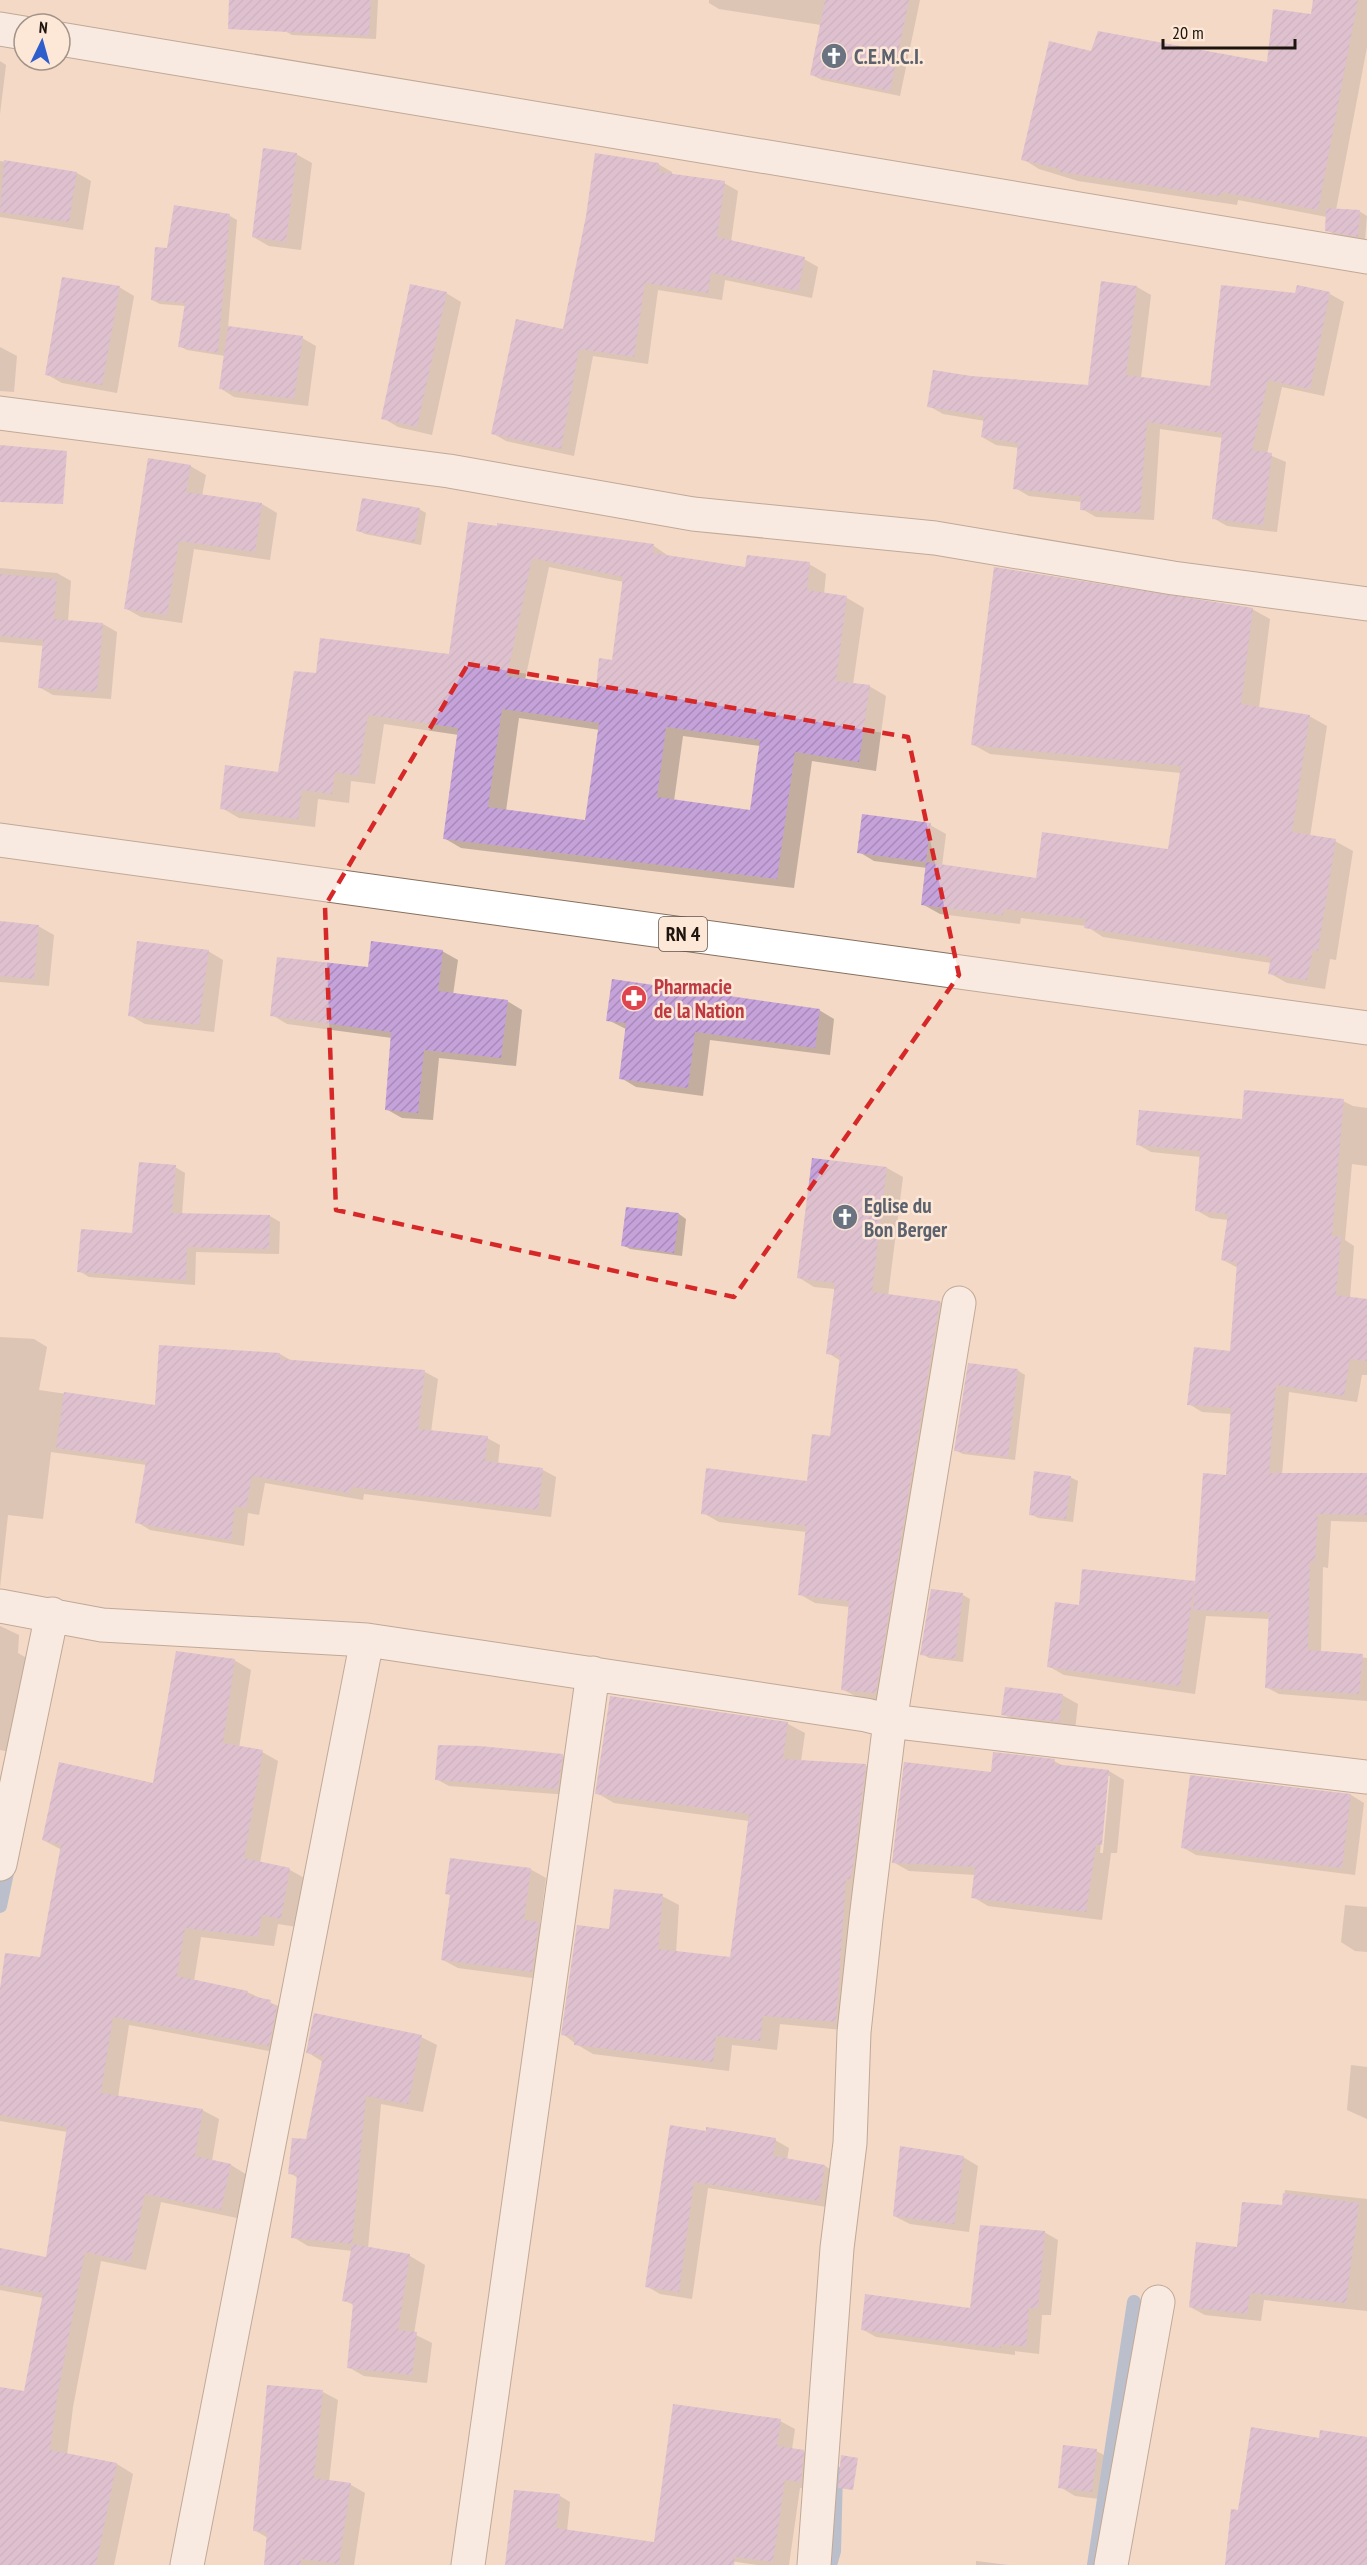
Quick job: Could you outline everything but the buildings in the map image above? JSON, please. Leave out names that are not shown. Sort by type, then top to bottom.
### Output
[{"type":"street","points":[[72,41],[1367,257]]},
{"type":"street","points":[[0,413],[449,471],[693,514],[935,538],[1173,578],[1367,604]]},
{"type":"street","name":"RN 4","points":[[0,840],[1367,1028]]},
{"type":"street","points":[[814,2565],[837,2248],[850,2143],[854,2032],[890,1721],[959,1303]]},
{"type":"street","points":[[0,1606],[102,1625],[367,1640],[866,1715],[890,1721],[1367,1777]]},
{"type":"street","points":[[0,1864],[52,1614]]},
{"type":"street","points":[[187,2565],[367,1640]]},
{"type":"street","points":[[468,2565],[593,1673]]},
{"type":"street","points":[[1111,2565],[1158,2302]]},
{"type":"highlighted area","points":[[468,664],[908,737],[959,975],[734,1297],[336,1210],[325,906]]},
{"type":"waterway","points":[[0,1906],[9,1863]]},
{"type":"waterway","points":[[1094,2565],[1134,2302]]},
{"type":"waterway","points":[[830,2565],[834,2551],[836,2473]]},
{"type":"place","name":"C.E.M.C.I.","points":[[834,56]]},
{"type":"place","name":"Pharmacie de la Nation","points":[[634,998]]},
{"type":"place","name":"Eglise du Bon Berger","points":[[845,1217]]}]
